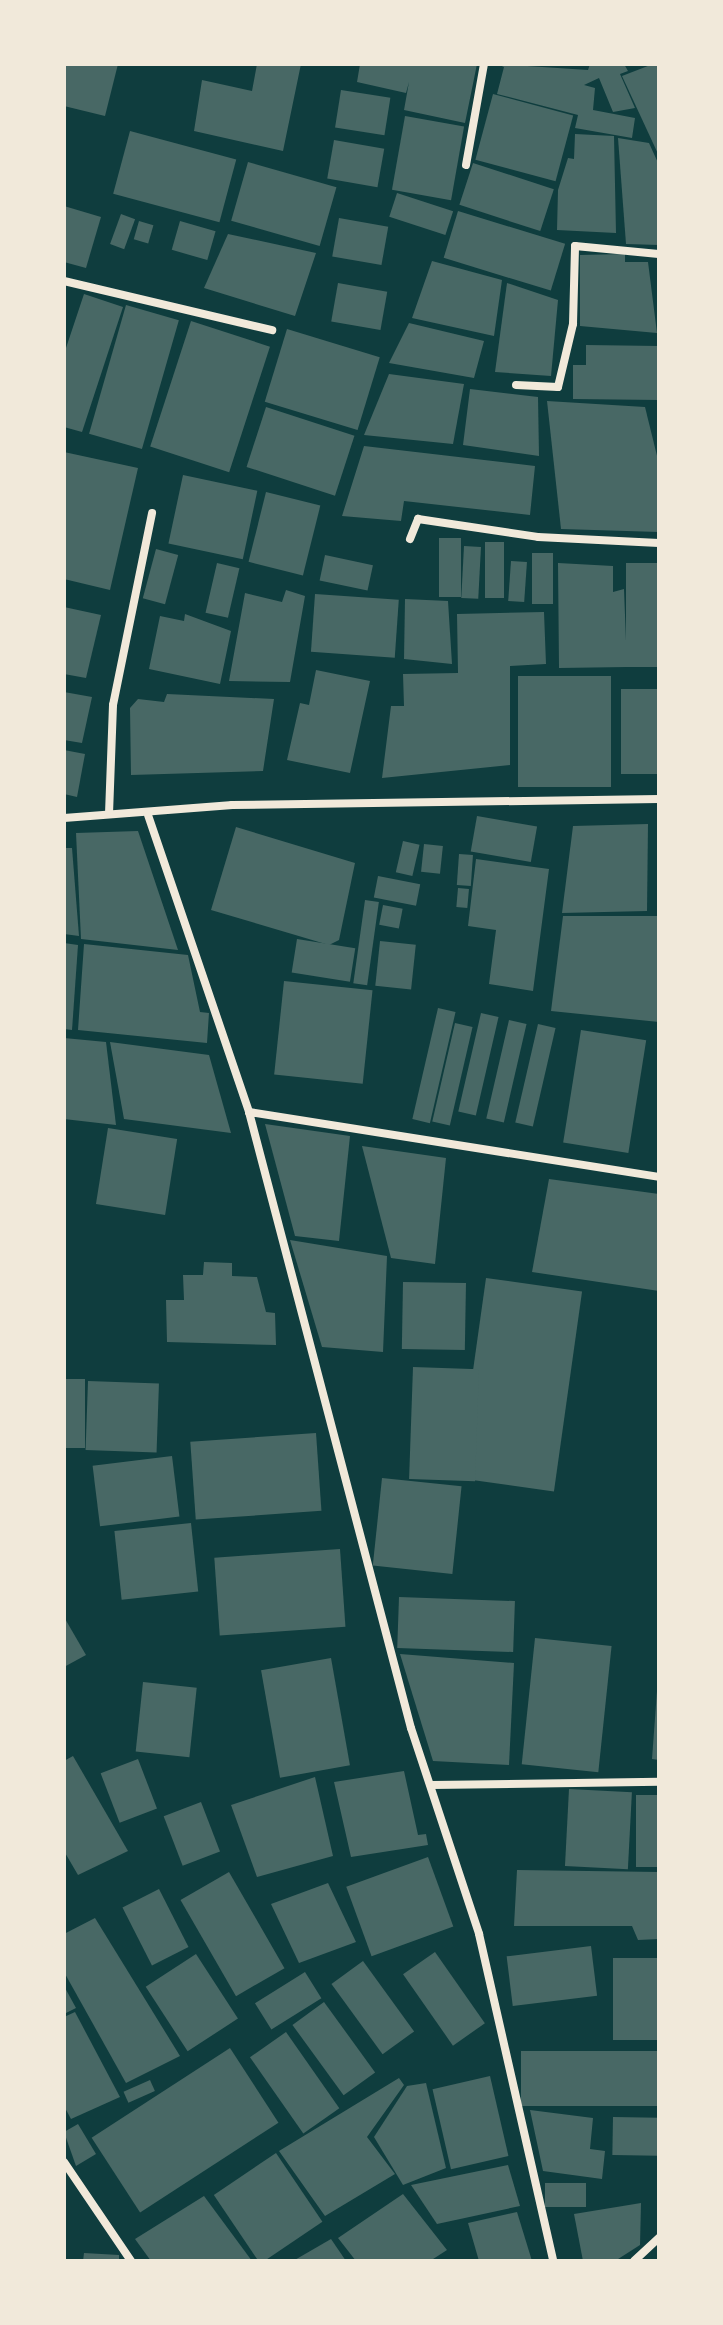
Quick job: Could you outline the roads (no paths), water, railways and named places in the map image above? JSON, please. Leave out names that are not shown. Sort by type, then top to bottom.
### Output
[{"type":"street","points":[[466,165],[484,64]]},
{"type":"street","points":[[516,385],[558,387],[573,324],[575,246],[659,254]]},
{"type":"street","points":[[64,281],[272,330]]},
{"type":"street","points":[[109,814],[113,705],[152,513]]},
{"type":"street","points":[[410,539],[418,519],[538,537],[659,543]]},
{"type":"street","points":[[64,818],[148,815],[232,805],[659,799]]},
{"type":"street","points":[[148,815],[249,1112],[411,1728],[479,1934],[553,2261]]},
{"type":"street","points":[[249,1112],[659,1177]]},
{"type":"street","points":[[432,1785],[659,1782]]},
{"type":"street","points":[[64,2162],[131,2261]]},
{"type":"street","points":[[634,2261],[659,2238]]}]
